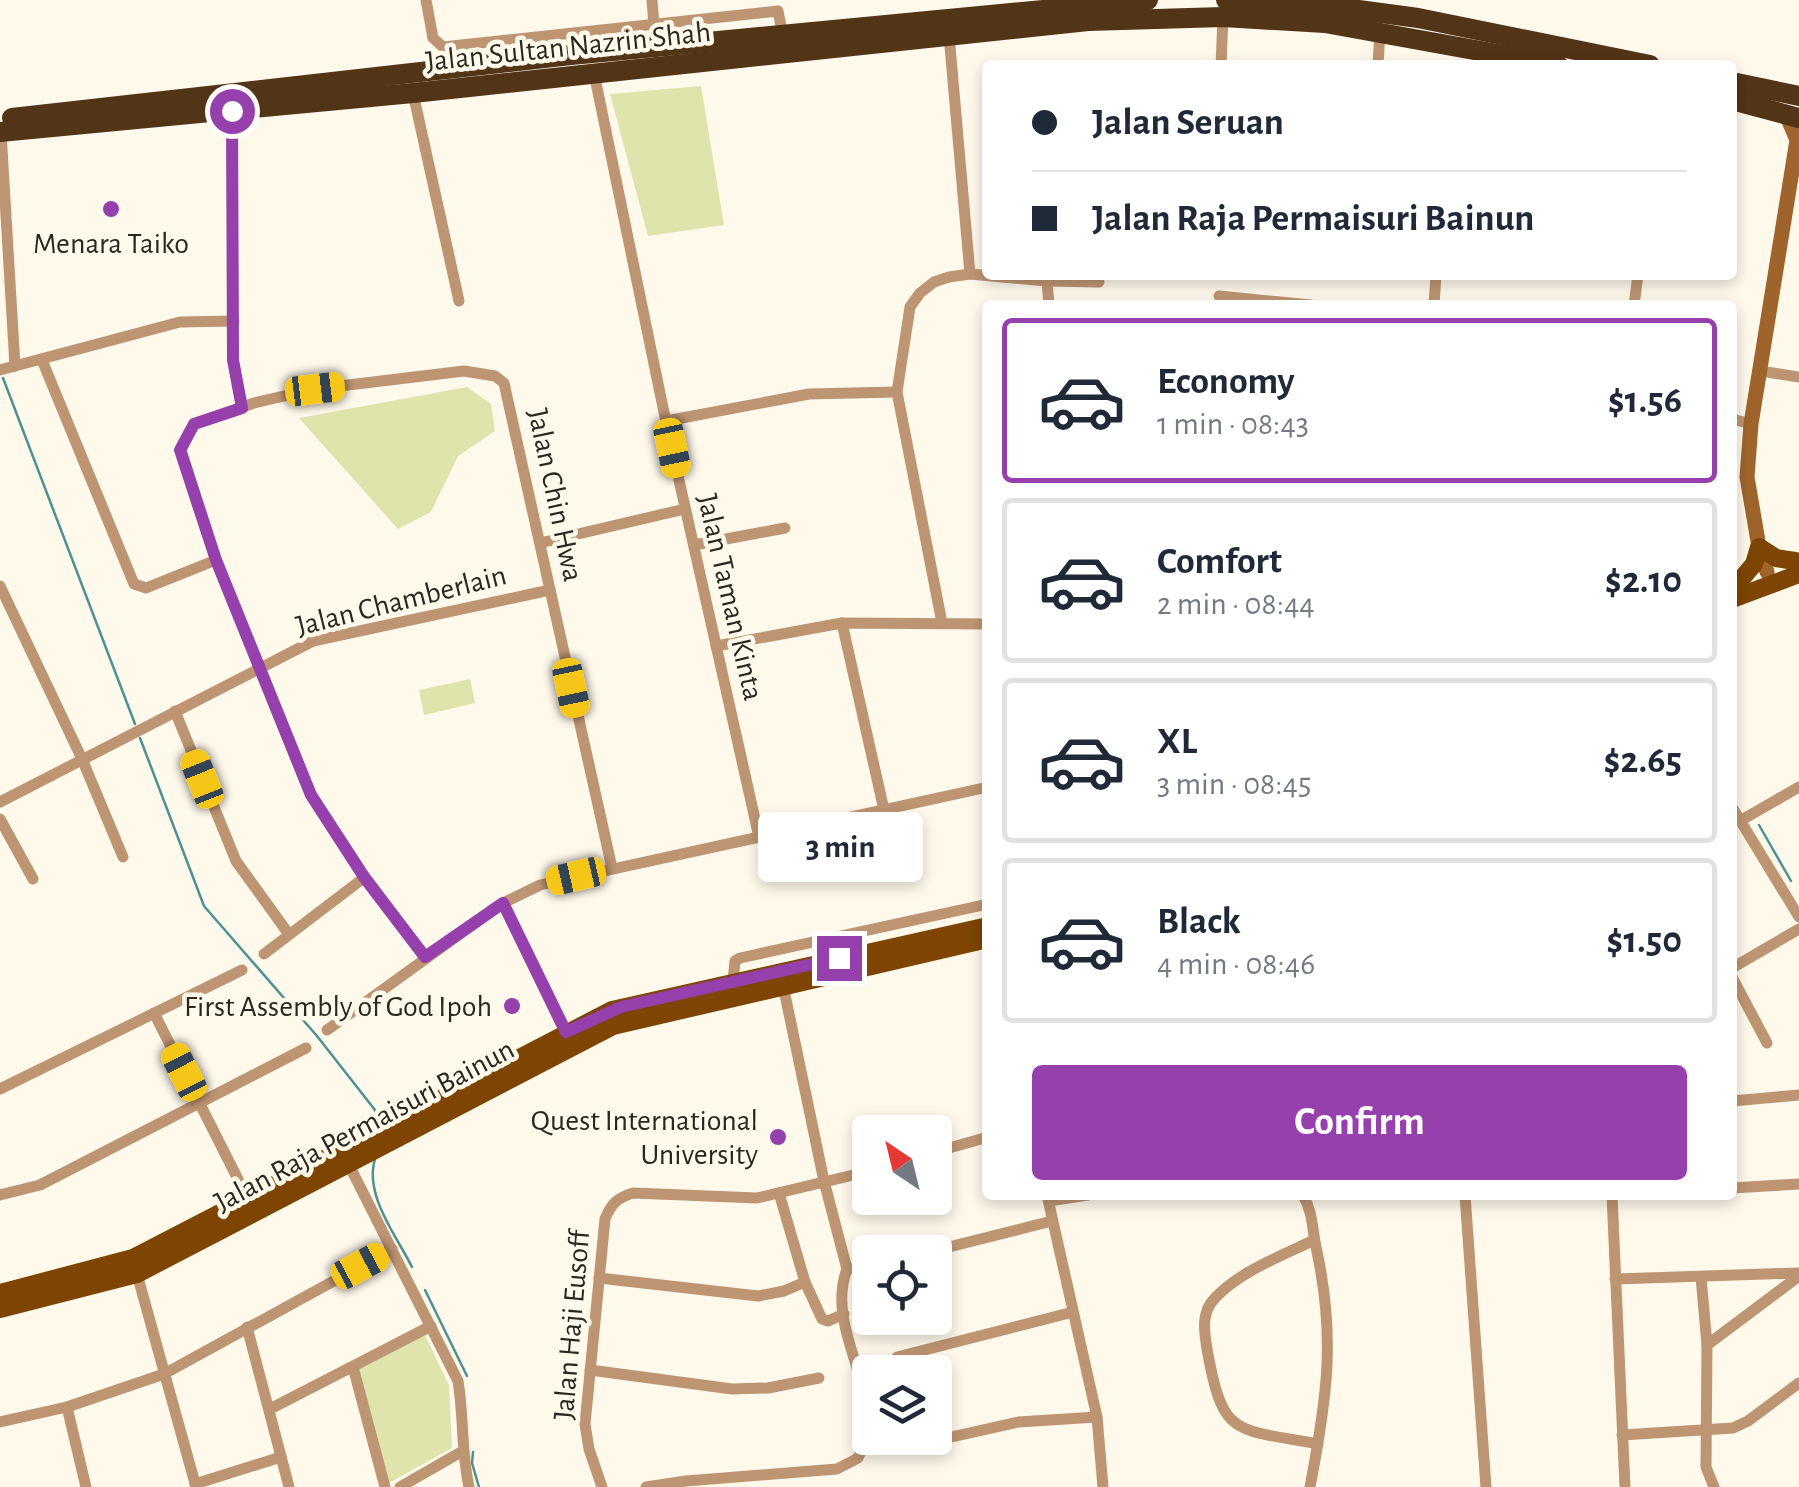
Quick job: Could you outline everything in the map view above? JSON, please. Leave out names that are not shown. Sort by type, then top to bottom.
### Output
[{"type":"highway","name":"Jalan Sultan Nazrin Shah","points":[[0,118],[571,55],[1148,0]]},
{"type":"highway","name":"Jalan Sultan Nazrin Shah","points":[[0,132],[594,73],[948,18],[1088,21],[1318,3],[1418,18],[1625,60]]},
{"type":"highway","name":"Jalan Sultan Nazrin Shah","points":[[1225,8],[1380,31],[1456,55],[1507,60]]},
{"type":"highway","points":[[508,64],[526,68],[587,61],[594,66],[594,73]]},
{"type":"highway","points":[[472,67],[480,81],[490,84]]},
{"type":"highway","points":[[1737,84],[1795,102]]},
{"type":"highway","points":[[1737,100],[1795,102]]},
{"type":"main road","points":[[1738,590],[1754,564],[1758,547],[1796,568]]},
{"type":"main road","points":[[1738,590],[1767,572],[1796,568]]},
{"type":"main road","points":[[1738,590],[1796,568]]},
{"type":"main road","name":"Jalan Raja Permaisuri Bainun","points":[[0,1293],[134,1258],[612,1010],[982,927]]},
{"type":"main road","name":"Jalan Raja Permaisuri Bainun","points":[[0,1309],[137,1274],[613,1026],[982,940]]},
{"type":"street","points":[[426,0],[437,44],[442,48],[778,11],[784,36]]},
{"type":"street","points":[[652,0],[654,25]]},
{"type":"street","points":[[1221,60],[1225,8]]},
{"type":"street","points":[[948,18],[970,274]]},
{"type":"street","points":[[1378,60],[1380,31]]},
{"type":"street","points":[[571,55],[585,48],[592,32]]},
{"type":"street","points":[[470,44],[472,67]]},
{"type":"street","name":"Jalan Taman Kinta","points":[[594,73],[759,837]]},
{"type":"street","points":[[413,93],[458,301]]},
{"type":"street","points":[[1767,572],[1758,547],[1747,478],[1752,424],[1798,139],[1795,102]]},
{"type":"street","points":[[232,111],[233,360],[242,408]]},
{"type":"street","points":[[0,132],[15,366]]},
{"type":"street","points":[[942,623],[897,392],[910,306],[934,282],[982,275]]},
{"type":"street","points":[[1035,280],[1098,282]]},
{"type":"street","points":[[1046,281],[1048,300]]},
{"type":"street","points":[[1218,296],[1259,300]]},
{"type":"street","points":[[0,370],[180,322],[234,321]]},
{"type":"street","points":[[42,360],[134,584],[146,588],[216,560]]},
{"type":"street","name":"Jalan Chin Hwa","points":[[425,957],[364,877],[311,795],[216,560],[180,450],[194,424],[315,389],[464,371],[496,376],[504,383],[612,868]]},
{"type":"street","points":[[1760,371],[1799,377]]},
{"type":"street","points":[[666,420],[808,394],[897,392]]},
{"type":"street","points":[[1737,420],[1752,424]]},
{"type":"street","points":[[540,543],[686,509]]},
{"type":"street","points":[[694,546],[785,528]]},
{"type":"street","points":[[0,586],[123,857]]},
{"type":"street","name":"Jalan Chamberlain","points":[[0,802],[314,641],[550,590]]},
{"type":"street","points":[[842,623],[884,810]]},
{"type":"street","points":[[716,646],[842,623],[982,624]]},
{"type":"street","points":[[175,711],[229,847],[288,933]]},
{"type":"street","points":[[328,1030],[503,903],[540,884],[982,788]]},
{"type":"street","points":[[1737,815],[1799,788]]},
{"type":"street","points":[[1737,817],[1799,917]]},
{"type":"street","points":[[0,819],[32,878]]},
{"type":"street","points":[[264,954],[364,877]]},
{"type":"street","points":[[1786,895],[1799,888]]},
{"type":"street","points":[[503,903],[566,1032]]},
{"type":"street","name":"Jalan Raja Permaisuri Bainun","points":[[735,980],[735,961],[740,958],[982,905]]},
{"type":"street","points":[[1737,965],[1799,929]]},
{"type":"street","points":[[0,1089],[242,970]]},
{"type":"street","points":[[646,1487],[686,1480],[837,1470],[850,1465],[863,1448],[870,1426],[844,1314],[842,1286],[847,1269],[824,1181],[785,986],[773,979],[735,980]]},
{"type":"street","points":[[1737,987],[1767,1044]]},
{"type":"street","points":[[154,1013],[248,1199]]},
{"type":"street","points":[[0,1195],[40,1185],[306,1048]]},
{"type":"street","points":[[1737,1101],[1799,1095]]},
{"type":"street","points":[[952,1147],[982,1139]]},
{"type":"street","points":[[320,1161],[337,1156],[349,1162],[458,1381],[463,1408],[461,1452],[469,1487]]},
{"type":"street","name":"Jalan Haji Eusoff","points":[[602,1487],[588,1450],[585,1424],[610,1206],[633,1193],[756,1198],[852,1174]]},
{"type":"street","points":[[1737,1188],[1799,1184]]},
{"type":"street","points":[[779,1193],[805,1282],[822,1319],[828,1321],[844,1314]]},
{"type":"street","points":[[1048,1200],[1097,1417],[1103,1487]]},
{"type":"street","points":[[1305,1200],[1315,1224],[1314,1240],[1324,1281],[1330,1335],[1328,1386],[1310,1487]]},
{"type":"street","points":[[1466,1200],[1486,1487]]},
{"type":"street","points":[[1612,1200],[1624,1487]]},
{"type":"street","points":[[952,1246],[1052,1220]]},
{"type":"street","points":[[1314,1240],[1269,1262],[1213,1299],[1204,1329],[1216,1397],[1229,1420],[1254,1432],[1318,1444]]},
{"type":"street","points":[[0,1422],[68,1407],[164,1374],[392,1249]]},
{"type":"street","points":[[847,1269],[852,1269]]},
{"type":"street","points":[[137,1274],[195,1486],[282,1457]]},
{"type":"street","points":[[1616,1279],[1799,1274]]},
{"type":"street","points":[[1707,1345],[1799,1274]]},
{"type":"street","points":[[1701,1276],[1707,1345],[1706,1467],[1714,1487]]},
{"type":"street","points":[[599,1278],[758,1296],[805,1282]]},
{"type":"street","points":[[904,1355],[1074,1312]]},
{"type":"street","points":[[270,1410],[431,1326]]},
{"type":"street","points":[[247,1327],[289,1487]]},
{"type":"street","points":[[353,1367],[386,1487]]},
{"type":"street","points":[[590,1370],[732,1389],[768,1388],[819,1378]]},
{"type":"street","points":[[1622,1436],[1733,1428],[1799,1384]]},
{"type":"street","points":[[68,1407],[86,1487]]},
{"type":"street","points":[[952,1437],[1018,1422],[1097,1417]]},
{"type":"street","points":[[400,1487],[461,1452]]},
{"type":"green space","points":[[701,86],[724,225],[648,236],[610,94]]},
{"type":"green space","points":[[467,387],[491,404],[495,431],[458,456],[431,512],[398,529],[299,418]]},
{"type":"green space","points":[[470,679],[475,703],[424,715],[419,690]]},
{"type":"green space","points":[[425,1335],[449,1385],[452,1448],[389,1483],[357,1370]]},
{"type":"waterway","points":[[3,378],[135,724]]},
{"type":"waterway","points":[[140,738],[204,906],[317,1036],[375,1110],[376,1123]]},
{"type":"waterway","points":[[1759,825],[1791,881]]},
{"type":"waterway","points":[[375,1159],[378,1201],[412,1267]]},
{"type":"waterway","points":[[425,1290],[467,1376]]},
{"type":"waterway","points":[[473,1452],[479,1487]]},
{"type":"place","name":"Menara Taiko","points":[[111,209]]},
{"type":"place","name":"First Assembly of God Ipoh","points":[[512,1006]]},
{"type":"place","name":"Quest International University","points":[[778,1137]]},
{"type":"route","points":[[232,111],[233,360],[242,408],[194,424],[180,450],[216,560],[311,795],[364,877],[425,957],[503,903],[566,1032],[621,1007],[839,958]]}]
